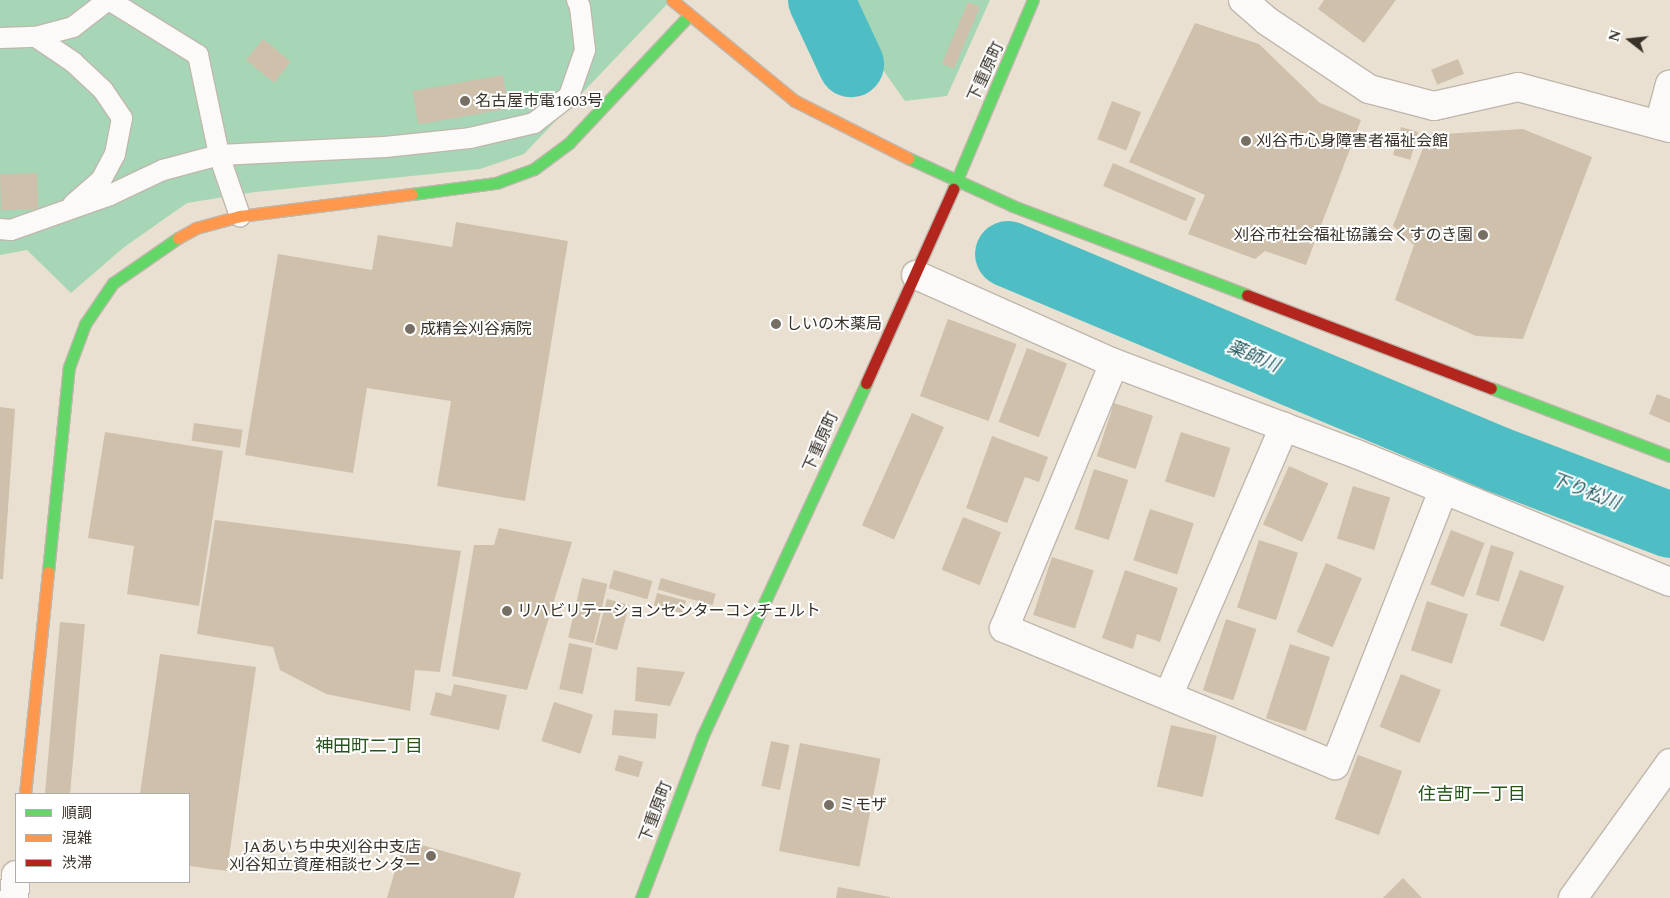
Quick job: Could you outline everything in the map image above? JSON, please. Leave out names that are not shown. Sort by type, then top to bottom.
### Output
[{"type":"street","points":[[672,0],[795,101],[956,182],[1013,206],[1670,456]]},
{"type":"street","name":"下重原町","points":[[641,898],[702,737],[916,275],[1033,0]]},
{"type":"street","points":[[1243,0],[1267,21],[1369,89],[1434,106],[1518,87],[1664,127],[1670,84]]},
{"type":"street","points":[[25,793],[69,368],[85,324],[113,283],[155,250],[196,228],[240,216],[496,183],[534,169],[569,143],[689,15]]},
{"type":"street","points":[[916,275],[1114,363],[1284,427],[1670,582]]},
{"type":"street","points":[[1114,363],[1004,628],[1169,694],[1335,765],[1443,491]]},
{"type":"street","points":[[1169,694],[1284,427]]},
{"type":"street","points":[[1574,898],[1670,763]]},
{"type":"street","points":[[14,898],[15,883]]},
{"type":"lane","points":[[0,38],[36,37],[73,27],[108,0],[198,55],[219,155],[240,216]]},
{"type":"lane","points":[[0,229],[11,230],[110,195],[163,170],[219,155],[385,147],[470,138],[534,123],[569,96],[584,50],[580,7],[576,0]]},
{"type":"lane","points":[[36,37],[85,73],[104,90],[122,118],[115,154],[101,180],[64,212]]},
{"type":"green space","points":[[0,0],[671,0],[524,154],[480,169],[255,192],[187,203],[123,248],[71,293],[27,250],[0,255]]},
{"type":"green space","points":[[841,0],[990,0],[947,96],[905,101],[854,29]]},
{"type":"building","points":[[1324,0],[1396,0],[1364,43],[1318,9]]},
{"type":"building","points":[[968,2],[980,7],[954,69],[942,64]]},
{"type":"building","name":"刈谷市心身障害者福祉会館","points":[[1195,23],[1259,44],[1320,103],[1361,120],[1306,265],[1265,251],[1255,259],[1188,234],[1205,195],[1129,162]]},
{"type":"building","points":[[263,39],[291,62],[274,83],[246,60]]},
{"type":"building","points":[[1458,59],[1464,74],[1437,85],[1431,70]]},
{"type":"building","points":[[503,75],[509,108],[418,124],[412,91]]},
{"type":"building","points":[[1112,101],[1141,112],[1126,150],[1097,139]]},
{"type":"building","points":[[1401,127],[1418,132],[1410,160],[1393,155]]},
{"type":"building","name":"刈谷市社会福祉協議会くすのき園","points":[[1523,129],[1592,157],[1523,339],[1476,336],[1395,300],[1414,245],[1393,226],[1428,135]]},
{"type":"building","points":[[1113,163],[1196,198],[1186,221],[1103,186]]},
{"type":"building","points":[[37,173],[38,209],[1,210],[0,174]]},
{"type":"building","name":"成精会刈谷病院","points":[[456,222],[568,241],[525,501],[437,486],[451,401],[367,388],[353,473],[245,455],[278,254],[372,270],[378,235],[452,247]]},
{"type":"building","points":[[948,319],[1017,344],[989,421],[920,396]]},
{"type":"building","points":[[1027,348],[1067,363],[1039,437],[999,422]]},
{"type":"building","points":[[1657,394],[1670,399],[1670,423],[1649,414]]},
{"type":"building","points":[[1114,403],[1153,416],[1136,469],[1097,456]]},
{"type":"building","points":[[0,407],[15,409],[3,579],[0,579]]},
{"type":"building","points":[[912,413],[944,427],[894,540],[862,525]]},
{"type":"building","points":[[194,423],[243,430],[240,448],[191,441]]},
{"type":"building","points":[[105,432],[223,451],[199,606],[127,594],[134,546],[88,538]]},
{"type":"building","points":[[1181,432],[1230,448],[1214,498],[1165,481]]},
{"type":"building","points":[[992,436],[1048,457],[1039,482],[1025,477],[1007,523],[966,508]]},
{"type":"building","points":[[1289,466],[1328,483],[1302,542],[1263,524]]},
{"type":"building","points":[[1094,469],[1128,480],[1109,540],[1075,529]]},
{"type":"building","points":[[1353,486],[1390,497],[1374,550],[1337,539]]},
{"type":"building","points":[[1150,509],[1194,523],[1177,575],[1133,560]]},
{"type":"building","points":[[963,517],[1001,532],[980,585],[942,570]]},
{"type":"building","points":[[215,520],[461,551],[440,672],[415,670],[410,711],[326,694],[280,670],[273,647],[197,634]]},
{"type":"building","name":"リハビリテーションセンターコンチェルト","points":[[499,528],[572,542],[527,690],[452,676],[474,545],[494,545]]},
{"type":"building","points":[[1451,530],[1485,543],[1464,597],[1430,584]]},
{"type":"building","points":[[1259,540],[1298,553],[1276,620],[1237,608]]},
{"type":"building","points":[[1491,545],[1514,552],[1499,602],[1476,595]]},
{"type":"building","points":[[1052,557],[1094,571],[1075,629],[1033,615]]},
{"type":"building","points":[[1326,563],[1362,578],[1333,647],[1297,632]]},
{"type":"building","points":[[614,570],[652,581],[647,599],[609,588]]},
{"type":"building","points":[[1125,570],[1178,588],[1160,642],[1137,634],[1133,649],[1102,638]]},
{"type":"building","points":[[1520,570],[1564,586],[1544,642],[1500,625]]},
{"type":"building","points":[[582,578],[607,584],[594,643],[568,637]]},
{"type":"building","points":[[661,578],[716,594],[712,605],[658,590]]},
{"type":"building","points":[[657,593],[686,601],[683,613],[654,606]]},
{"type":"building","points":[[607,599],[629,605],[617,650],[595,644]]},
{"type":"building","points":[[1427,601],[1468,614],[1452,664],[1411,650]]},
{"type":"building","points":[[1226,619],[1256,629],[1233,700],[1203,690]]},
{"type":"building","points":[[60,622],[85,624],[70,793],[45,793]]},
{"type":"building","points":[[569,643],[592,648],[583,694],[559,689]]},
{"type":"building","points":[[1290,644],[1330,657],[1306,731],[1266,718]]},
{"type":"building","points":[[160,654],[256,667],[227,871],[190,866],[190,793],[140,793]]},
{"type":"building","points":[[637,667],[685,672],[670,706],[635,701]]},
{"type":"building","points":[[1401,674],[1441,690],[1420,743],[1380,727]]},
{"type":"building","points":[[454,684],[507,695],[499,730],[430,715],[436,692],[451,696]]},
{"type":"building","points":[[554,702],[593,715],[580,754],[541,741]]},
{"type":"building","points":[[614,710],[658,714],[656,739],[612,735]]},
{"type":"building","points":[[1171,725],[1217,736],[1203,797],[1157,786]]},
{"type":"building","points":[[771,741],[790,745],[780,790],[761,786]]},
{"type":"building","name":"ミモザ","points":[[800,743],[880,759],[860,867],[779,851]]},
{"type":"building","points":[[619,755],[643,762],[639,777],[615,770]]},
{"type":"building","points":[[1358,755],[1402,771],[1379,835],[1335,819]]},
{"type":"building","name":"JAあいち中央刈谷中支店 刈谷知立資産相談センター","points":[[404,840],[521,873],[514,898],[387,898]]},
{"type":"building","points":[[1403,878],[1422,898],[1383,898]]},
{"type":"building","points":[[838,887],[890,897],[890,898],[836,898]]},
{"type":"waterway","name":"薬師川","points":[[821,0],[851,64]]},
{"type":"waterway","name":"薬師川","points":[[1008,254],[1499,460],[1670,525]]},
{"type":"traffic: fast","points":[[953,189],[1033,0]]},
{"type":"traffic: fast","points":[[412,194],[496,183],[534,169],[569,143],[689,15]]},
{"type":"traffic: fast","points":[[908,158],[1013,206],[1247,295]]},
{"type":"traffic: fast","points":[[48,572],[69,367],[85,324],[113,283],[178,238]]},
{"type":"traffic: fast","points":[[641,898],[702,737],[866,383]]},
{"type":"traffic: fast","points":[[1491,388],[1670,456]]},
{"type":"traffic: slow","points":[[672,0],[795,101],[908,158]]},
{"type":"traffic: slow","points":[[178,238],[196,228],[240,216],[412,194]]},
{"type":"traffic: slow","points":[[25,793],[48,572]]},
{"type":"traffic: jam","points":[[866,383],[953,189]]},
{"type":"traffic: jam","points":[[1247,295],[1491,388]]},
{"type":"place","name":"名古屋市電1603号","points":[[465,101]]},
{"type":"place","name":"刈谷市心身障害者福祉会館","points":[[1246,141]]},
{"type":"place","name":"刈谷市社会福祉協議会くすのき園","points":[[1483,235]]},
{"type":"place","name":"しいの木薬局","points":[[776,324]]},
{"type":"place","name":"成精会刈谷病院","points":[[410,329]]},
{"type":"place","name":"リハビリテーションセンターコンチェルト","points":[[507,611]]},
{"type":"place","name":"ミモザ","points":[[829,805]]},
{"type":"place","name":"JAあいち中央刈谷中支店 刈谷知立資産相談センター","points":[[431,856]]},
{"type":"district","name":"神田町二丁目","points":[[369,747]]},
{"type":"district","name":"住吉町一丁目","points":[[1472,795]]},
{"type":"water label","name":"下り松川","points":[[1585,492]]}]
